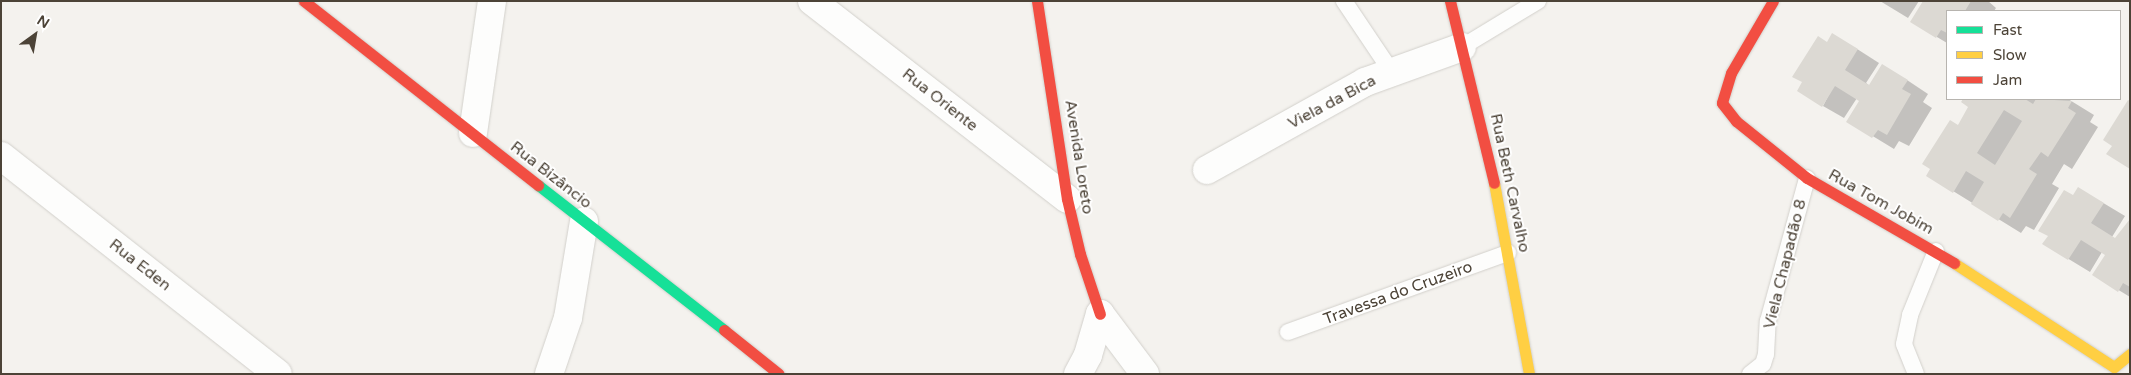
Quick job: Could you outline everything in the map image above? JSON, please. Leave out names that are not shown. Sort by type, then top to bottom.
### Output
[{"type":"street","name":"Rua Bizâncio","points":[[304,1],[779,374]]},
{"type":"street","points":[[473,133],[492,1]]},
{"type":"street","name":"Rua Oriente","points":[[812,1],[1067,199]]},
{"type":"street","name":"Avenida Loreto","points":[[1037,1],[1067,199],[1080,254],[1100,314]]},
{"type":"street","name":"Rua Beth Carvalho","points":[[1450,1],[1487,148],[1529,374]]},
{"type":"street","name":"Rua Tom Jobim","points":[[1773,1],[1731,73],[1722,103],[1736,121],[1807,178],[1936,251],[2113,370],[2130,354]]},
{"type":"street","name":"Viela da Bica","points":[[1207,170],[1391,71],[1462,47]]},
{"type":"street","name":"Rua Eden","points":[[1,156],[278,374]]},
{"type":"street","points":[[549,374],[568,318],[584,221]]},
{"type":"street","points":[[1078,374],[1088,355],[1100,314]]},
{"type":"street","points":[[1100,314],[1145,374]]},
{"type":"lane","points":[[1344,1],[1391,71]]},
{"type":"lane","points":[[1462,47],[1538,1]]},
{"type":"lane","name":"Viela Chapadão 8","points":[[1750,374],[1763,364],[1766,354],[1768,321],[1807,178]]},
{"type":"lane","points":[[1916,374],[1907,355],[1905,336],[1910,315],[1936,251]]},
{"type":"lane","name":"Travessa do Cruzeiro","points":[[1288,332],[1508,253]]},
{"type":"building","points":[[1923,1],[1971,1],[1966,10],[1946,10],[1946,32],[1941,30],[1936,38],[1910,22]]},
{"type":"building","points":[[1832,33],[1858,49],[1845,70],[1869,85],[1882,64],[1908,80],[1902,89],[1911,94],[1887,135],[1878,130],[1872,138],[1846,122],[1859,101],[1835,86],[1822,107],[1797,91],[1802,82],[1792,77],[1818,36],[1827,42]]},
{"type":"building","points":[[1962,100],[2027,100],[2033,104],[2035,100],[2072,101],[2068,108],[2076,113],[2048,157],[2041,152],[2029,169],[2037,174],[2010,218],[2003,213],[1998,221],[1971,204],[1984,182],[1966,171],[1953,193],[1926,176],[1930,169],[1922,164],[1950,120],[1958,125],[1968,107],[1961,102]],"holes":[[[2004,110],[2022,121],[1995,165],[1977,153]]]},
{"type":"building","points":[[2128,100],[2130,101],[2130,169],[2106,154],[2112,146],[2103,140]]},
{"type":"building","points":[[2078,187],[2104,203],[2091,223],[2115,238],[2130,219],[2130,287],[2123,283],[2118,292],[2092,275],[2105,255],[2081,240],[2068,260],[2042,244],[2048,236],[2038,231],[2064,190],[2073,195]]},
{"type":"traffic: fast","points":[[538,185],[724,330]]},
{"type":"traffic: slow","points":[[1494,183],[1529,374]]},
{"type":"traffic: slow","points":[[1954,263],[2114,367],[2130,354]]},
{"type":"traffic: jam","points":[[304,1],[538,185]]},
{"type":"traffic: jam","points":[[1037,1],[1067,199],[1080,254],[1100,314]]},
{"type":"traffic: jam","points":[[1450,1],[1494,183]]},
{"type":"traffic: jam","points":[[1773,1],[1731,73],[1722,103],[1736,121],[1807,178],[1954,263]]},
{"type":"traffic: jam","points":[[724,330],[779,374]]}]
